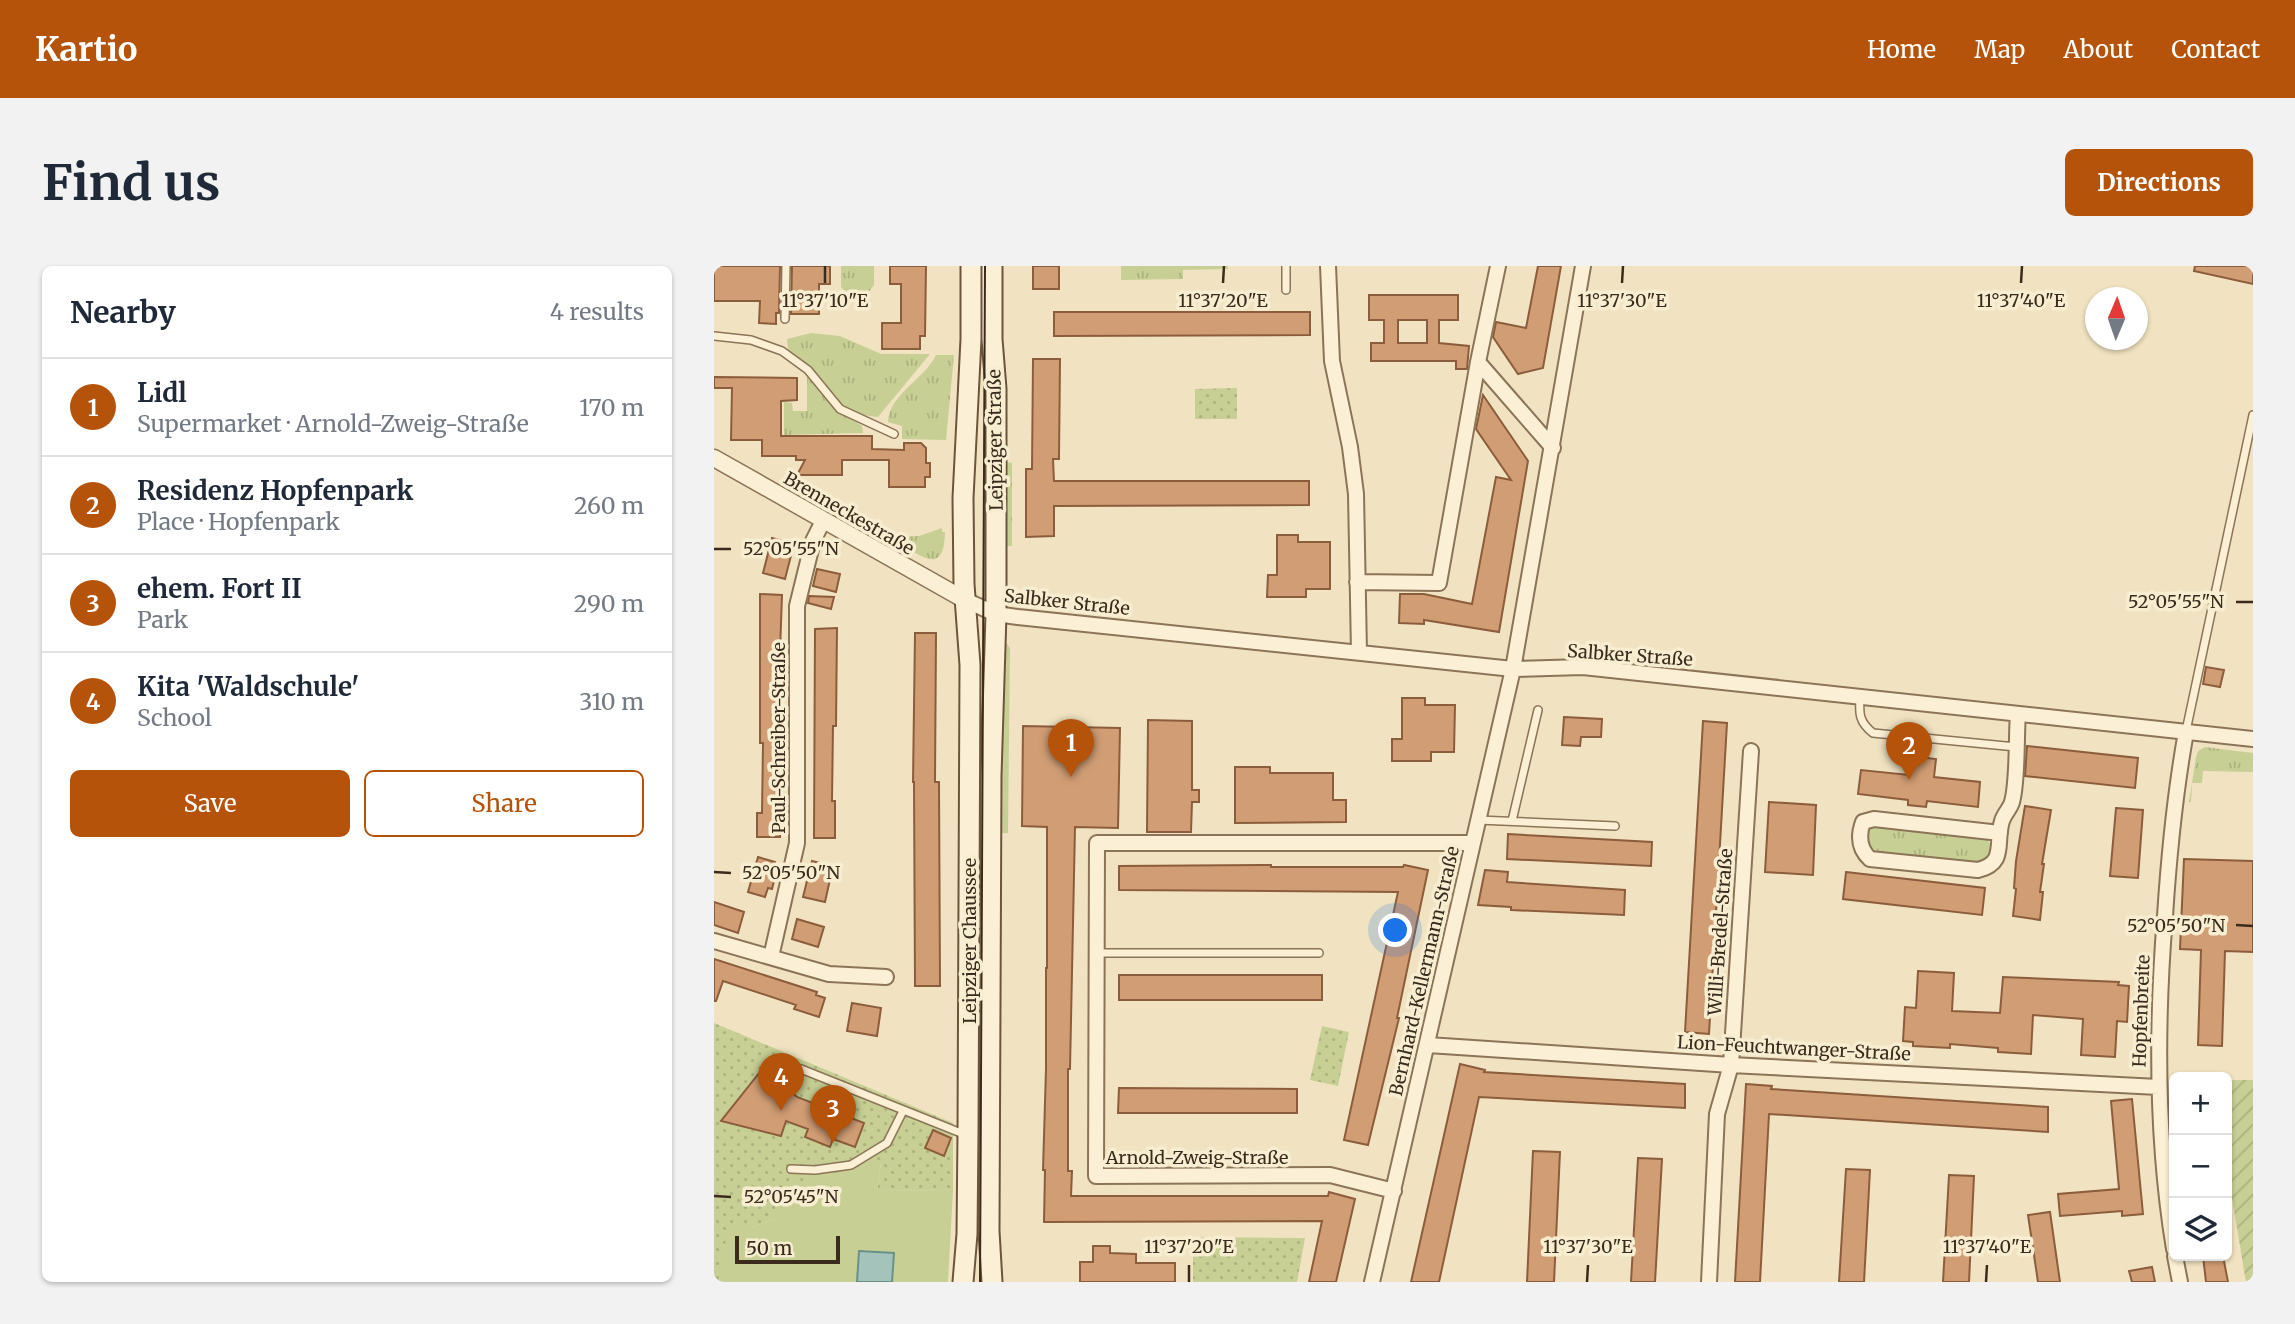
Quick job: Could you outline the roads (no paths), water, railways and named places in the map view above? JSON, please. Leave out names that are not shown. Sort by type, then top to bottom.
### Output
[{"type":"main road","name":"Leipziger Straße","points":[[965,600],[963,498],[971,339],[971,266]]},
{"type":"main road","name":"Leipziger Straße","points":[[992,266],[992,339],[996,389],[996,614]]},
{"type":"main road","name":"Leipziger Chaussee","points":[[963,1282],[967,1234],[970,665],[965,600]]},
{"type":"main road","name":"Leipziger Chaussee","points":[[992,1282],[989,1231],[990,861],[996,614]]},
{"type":"street","points":[[1328,266],[1332,361],[1355,478],[1359,652]]},
{"type":"street","points":[[1357,582],[1439,583],[1498,266]]},
{"type":"street","name":"Bernhard-Kellermann-Straße","points":[[1373,1282],[1513,669],[1583,266]]},
{"type":"street","points":[[1478,362],[1553,448]]},
{"type":"street","name":"Brenneckestraße","points":[[714,458],[965,600]]},
{"type":"street","name":"Paul-Schreiber-Straße","points":[[771,957],[797,843],[797,606],[813,541],[823,521]]},
{"type":"street","name":"Salbker Straße","points":[[965,600],[996,614],[1513,669],[1583,667],[2253,739]]},
{"type":"street","points":[[2000,833],[1874,819],[1863,822],[1859,834],[1863,852],[1870,859],[1979,870],[1989,867],[1996,861],[2000,833],[2001,822],[2013,799],[2018,714]]},
{"type":"street","name":"Hopfenbreite","points":[[2169,1216],[2158,1087],[2160,976],[2170,843],[2186,732]]},
{"type":"street","name":"Willi-Bredel-Straße","points":[[1709,1282],[1717,1114],[1731,1065],[1751,751]]},
{"type":"street","name":"Arnold-Zweig-Straße","points":[[1394,1191],[1330,1175],[1096,1176],[1097,843],[1473,843]]},
{"type":"street","points":[[714,941],[829,974],[886,978]]},
{"type":"street","name":"Lion-Feuchtwanger-Straße","points":[[1428,1045],[1731,1065],[2158,1087]]},
{"type":"street","points":[[2176,1261],[2180,1282]]},
{"type":"lane","points":[[785,319],[786,266]]},
{"type":"lane","points":[[1286,266],[1286,290]]},
{"type":"lane","points":[[714,336],[751,340],[782,351],[808,370],[840,409],[894,434]]},
{"type":"lane","points":[[2186,732],[2253,415]]},
{"type":"lane","points":[[1860,696],[1859,715],[1863,725],[1872,733],[2016,747]]},
{"type":"lane","points":[[1512,821],[1538,710]]},
{"type":"lane","points":[[1478,820],[1615,826]]},
{"type":"lane","points":[[1096,953],[1319,953]]},
{"type":"lane","points":[[801,1069],[903,1111],[961,1133],[968,1133]]},
{"type":"lane","points":[[791,1169],[815,1170],[851,1165],[887,1143],[903,1111]]},
{"type":"water","points":[[859,1251],[894,1253],[892,1282],[857,1282]]},
{"type":"tram line","points":[[980,1282],[985,266]]},
{"type":"place","name":"Lidl","points":[[1071,777]]},
{"type":"place","name":"Residenz Hopfenpark","points":[[1909,780]]},
{"type":"place","name":"Kita 'Waldschule'","points":[[781,1111]]},
{"type":"place","name":"ehem. Fort II","points":[[833,1143]]}]
